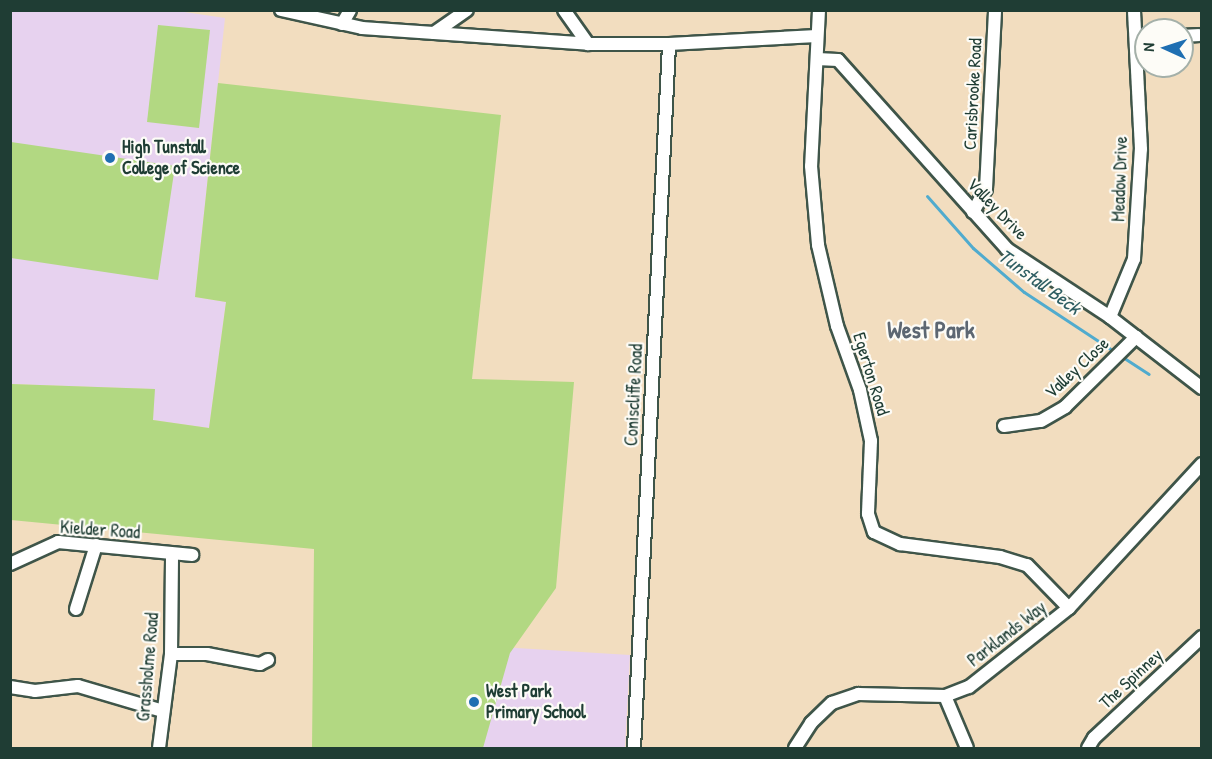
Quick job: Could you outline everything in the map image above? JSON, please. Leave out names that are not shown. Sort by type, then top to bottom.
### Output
[{"type":"street","points":[[281,10],[362,28],[588,44],[669,44],[817,36]]},
{"type":"street","points":[[342,24],[350,10]]},
{"type":"street","points":[[434,33],[467,10]]},
{"type":"street","points":[[564,10],[588,44]]},
{"type":"street","name":"Egerton Road","points":[[819,10],[811,166],[818,245],[837,326],[860,390],[871,441],[868,514],[874,532],[900,544],[1000,557],[1027,565],[1069,608]]},
{"type":"street","name":"Carisbrooke Road","points":[[973,212],[986,189],[995,10]]},
{"type":"street","points":[[1194,35],[1199,35]]},
{"type":"street","name":"Coniscliffe Road","points":[[634,748],[669,44]]},
{"type":"street","name":"Valley Drive","points":[[817,59],[838,60],[1007,249],[1110,317],[1202,388]]},
{"type":"street","name":"Meadow Drive","points":[[1110,317],[1134,259],[1141,149],[1140,78]]},
{"type":"street","name":"Valley Close","points":[[1004,426],[1041,421],[1065,407],[1136,337]]},
{"type":"street","name":"Parklands Way","points":[[795,748],[811,723],[832,702],[858,694],[945,696],[969,687],[1069,608],[1202,464]]},
{"type":"street","name":"Kielder Road","points":[[10,564],[58,542],[192,555]]},
{"type":"street","points":[[76,609],[96,545]]},
{"type":"street","name":"Grassholme Road","points":[[159,748],[171,654],[172,554]]},
{"type":"street","name":"The Spinney","points":[[1088,748],[1094,738],[1202,637]]},
{"type":"street","points":[[171,654],[207,654],[260,664],[268,660]]},
{"type":"street","points":[[10,687],[35,691],[78,686],[163,711]]},
{"type":"street","points":[[945,696],[967,748]]},
{"type":"shaded area","name":"High Tunstall College of Science","points":[[171,10],[225,18],[195,297],[226,302],[209,428],[153,420],[154,389],[11,384],[11,11]]},
{"type":"shaded area","name":"West Park Primary School","points":[[321,636],[630,655],[625,748],[318,748]]},
{"type":"green space","points":[[158,25],[210,30],[199,128],[147,122]]},
{"type":"green space","points":[[218,83],[501,115],[472,379],[574,382],[556,588],[510,653],[483,748],[312,748],[314,549],[11,520],[11,384],[155,389],[153,420],[209,428],[226,302],[195,297]]},
{"type":"green space","points":[[11,142],[175,166],[158,280],[11,258]]},
{"type":"waterway","name":"Tunstall Beck","points":[[927,196],[973,248],[1024,292],[1115,352]]},
{"type":"waterway","name":"Tunstall Beck","points":[[1121,356],[1149,374]]},
{"type":"place","name":"High Tunstall College of Science","points":[[110,158]]},
{"type":"place","name":"West Park Primary School","points":[[474,702]]},
{"type":"district","name":"West Park","points":[[931,330]]}]
